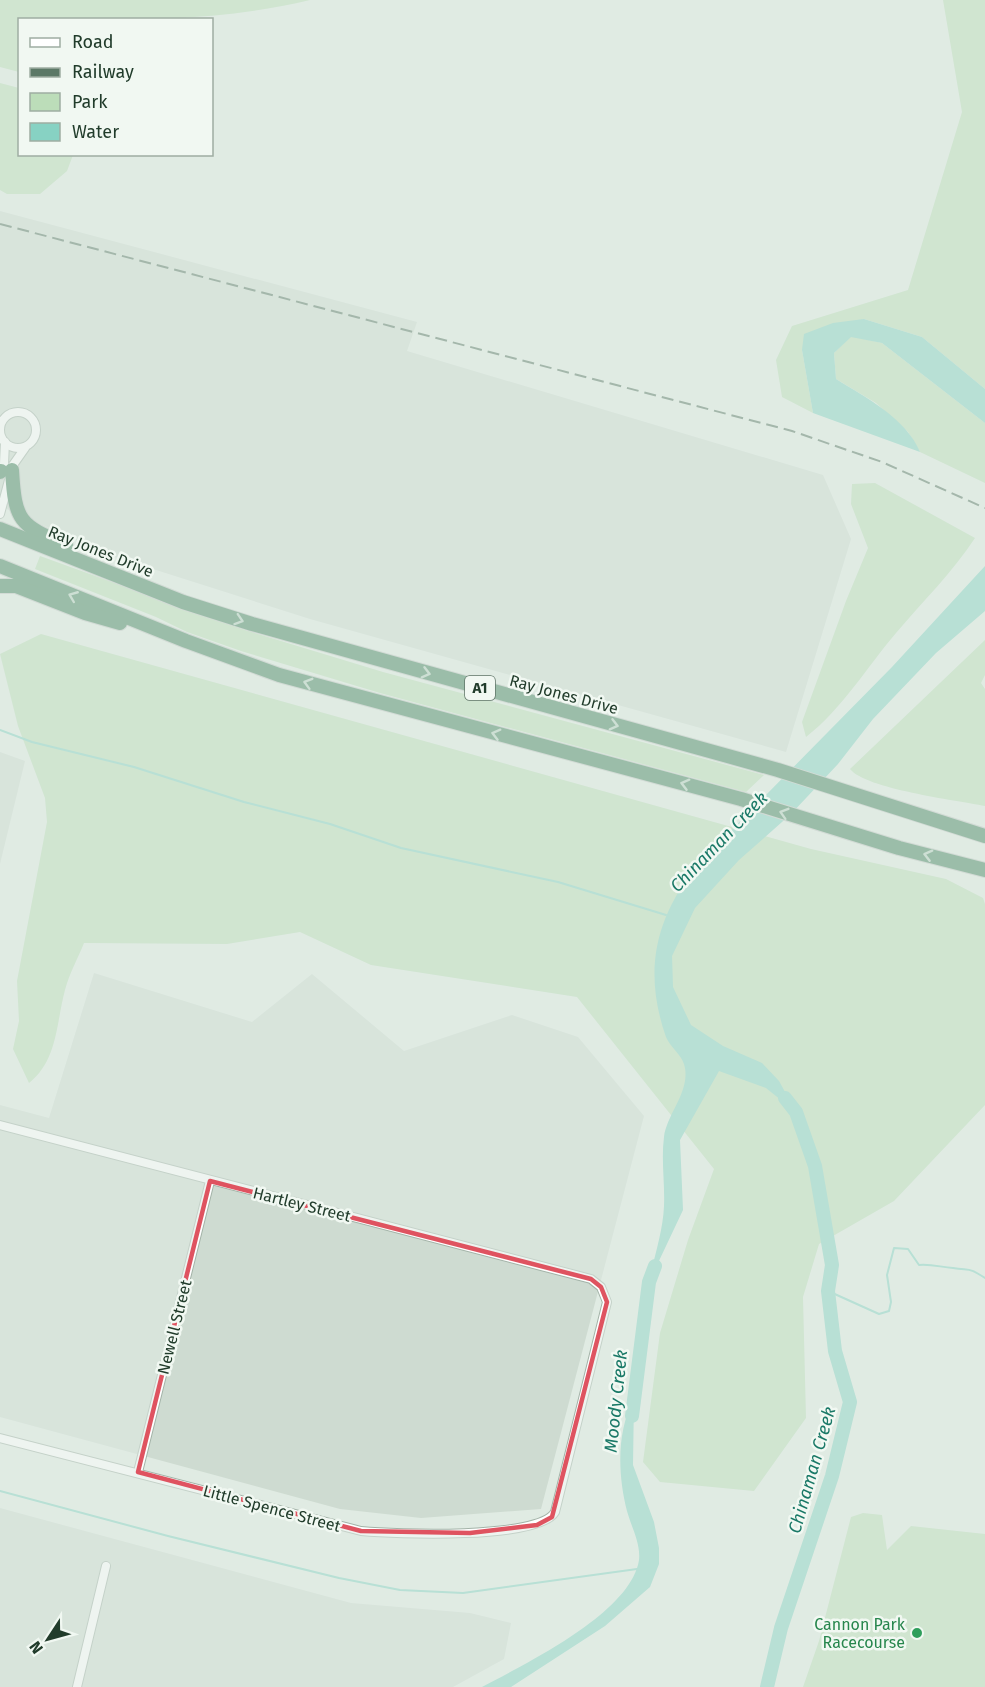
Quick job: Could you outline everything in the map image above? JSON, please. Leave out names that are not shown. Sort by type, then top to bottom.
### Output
[{"type":"highway","points":[[3,471],[22,521],[27,527],[149,580],[183,602]]},
{"type":"highway","name":"Ray Jones Drive","points":[[0,529],[183,602],[352,653],[778,770],[985,836]]},
{"type":"highway","points":[[0,566],[186,641],[279,675],[741,799],[985,870]]},
{"type":"highway","points":[[0,586],[16,585],[85,613],[186,641]]},
{"type":"street","points":[[0,514],[5,442],[1,433],[3,421],[10,414],[20,413],[30,417],[36,427],[34,439],[3,471]]},
{"type":"street","points":[[5,442],[13,447],[28,445]]},
{"type":"street","name":"Hartley Street","points":[[0,1125],[591,1279],[601,1287],[607,1302],[555,1512],[548,1521]]},
{"type":"street","name":"Newell Street","points":[[138,1472],[210,1181]]},
{"type":"street","name":"Little Spence Street","points":[[0,1438],[361,1531],[402,1535],[470,1533],[531,1526],[548,1521]]},
{"type":"street","points":[[77,1687],[106,1566]]},
{"type":"highlighted area","points":[[210,1181],[591,1279],[601,1287],[607,1302],[552,1517],[537,1525],[470,1533],[361,1531],[138,1472]]},
{"type":"shaded area","points":[[0,211],[417,322],[407,351],[823,475],[851,539],[786,752],[310,619],[112,556],[0,506]]},
{"type":"shaded area","points":[[0,752],[25,761],[0,864]]},
{"type":"shaded area","points":[[94,973],[252,1022],[312,974],[404,1051],[512,1015],[578,1037],[644,1116],[541,1509],[421,1518],[340,1509],[0,1417],[0,1105],[49,1118]]},
{"type":"shaded area","points":[[0,1508],[351,1603],[470,1613],[511,1623],[504,1659],[453,1687],[0,1687]]},
{"type":"green space","points":[[0,0],[310,0],[238,13],[178,18],[18,18],[18,72],[0,67]]},
{"type":"green space","points":[[943,0],[985,0],[985,389],[922,337],[864,319],[802,350],[813,413],[782,397],[776,360],[792,326],[908,290],[962,112]]},
{"type":"green space","points":[[0,83],[18,88],[18,156],[73,156],[67,171],[40,194],[7,194],[0,190]]},
{"type":"green space","points":[[851,336],[882,343],[985,423],[985,483],[920,452],[908,432],[876,403],[836,379],[834,353]]},
{"type":"green space","points":[[875,483],[975,538],[843,701],[806,737],[802,722],[868,548],[851,504],[852,484]]},
{"type":"green space","points":[[40,556],[245,630],[383,672],[764,775],[746,792],[380,693],[241,651],[187,632],[156,617],[35,569]]},
{"type":"green space","points":[[41,634],[811,849],[946,879],[983,898],[985,904],[985,1105],[894,1201],[819,1244],[803,1297],[806,1418],[754,1491],[660,1482],[643,1462],[660,1333],[688,1240],[714,1169],[577,997],[371,965],[300,932],[227,944],[84,943],[67,984],[51,1052],[39,1074],[29,1083],[13,1049],[19,1021],[17,981],[47,822],[45,798],[18,726],[0,654]]},
{"type":"green space","points":[[985,640],[985,675],[981,683],[985,689],[985,806],[892,788],[859,776],[850,769]]},
{"type":"green space","name":"Cannon Park Racecourse","points":[[863,1513],[882,1515],[887,1550],[911,1526],[985,1534],[985,1687],[803,1687],[819,1641],[851,1517]]},
{"type":"water","points":[[864,319],[922,337],[985,389],[985,423],[882,343],[851,337],[834,353],[836,379],[872,401],[895,419],[914,440],[920,452],[813,413],[802,350],[804,334],[833,323]]},
{"type":"water","points":[[985,566],[985,611],[936,653],[873,719],[838,764],[791,814],[739,860],[695,908],[672,956],[673,987],[691,1025],[723,1046],[762,1063],[779,1081],[796,1112],[766,1088],[719,1071],[680,1140],[683,1210],[649,1282],[663,1215],[664,1137],[682,1092],[686,1074],[683,1060],[666,1037],[655,990],[657,946],[672,905],[683,884],[698,864],[892,667]]},
{"type":"water","points":[[634,1399],[633,1465],[654,1522],[659,1548],[659,1564],[650,1587],[605,1626],[511,1687],[482,1687],[574,1635],[617,1599],[632,1580],[639,1554],[624,1497],[620,1454],[624,1426]]},
{"type":"waterway","points":[[0,730],[32,742],[134,767],[244,802],[330,824],[401,848],[558,882],[666,915]]},
{"type":"waterway","name":"Chinaman Creek","points":[[767,1687],[781,1628],[832,1476],[850,1402],[835,1351],[828,1291],[832,1265],[815,1166],[796,1112],[785,1098]]},
{"type":"waterway","points":[[828,1291],[879,1314],[889,1311],[891,1302],[887,1275],[894,1248],[908,1249],[919,1265],[969,1270],[985,1278]]},
{"type":"waterway","name":"Moody Creek","points":[[632,1416],[649,1282],[655,1266]]},
{"type":"waterway","points":[[0,1491],[168,1536],[339,1578],[400,1590],[463,1593],[637,1569]]},
{"type":"railway","points":[[0,224],[792,431],[882,462],[985,508]]},
{"type":"place","name":"Cannon Park Racecourse","points":[[917,1633]]}]
